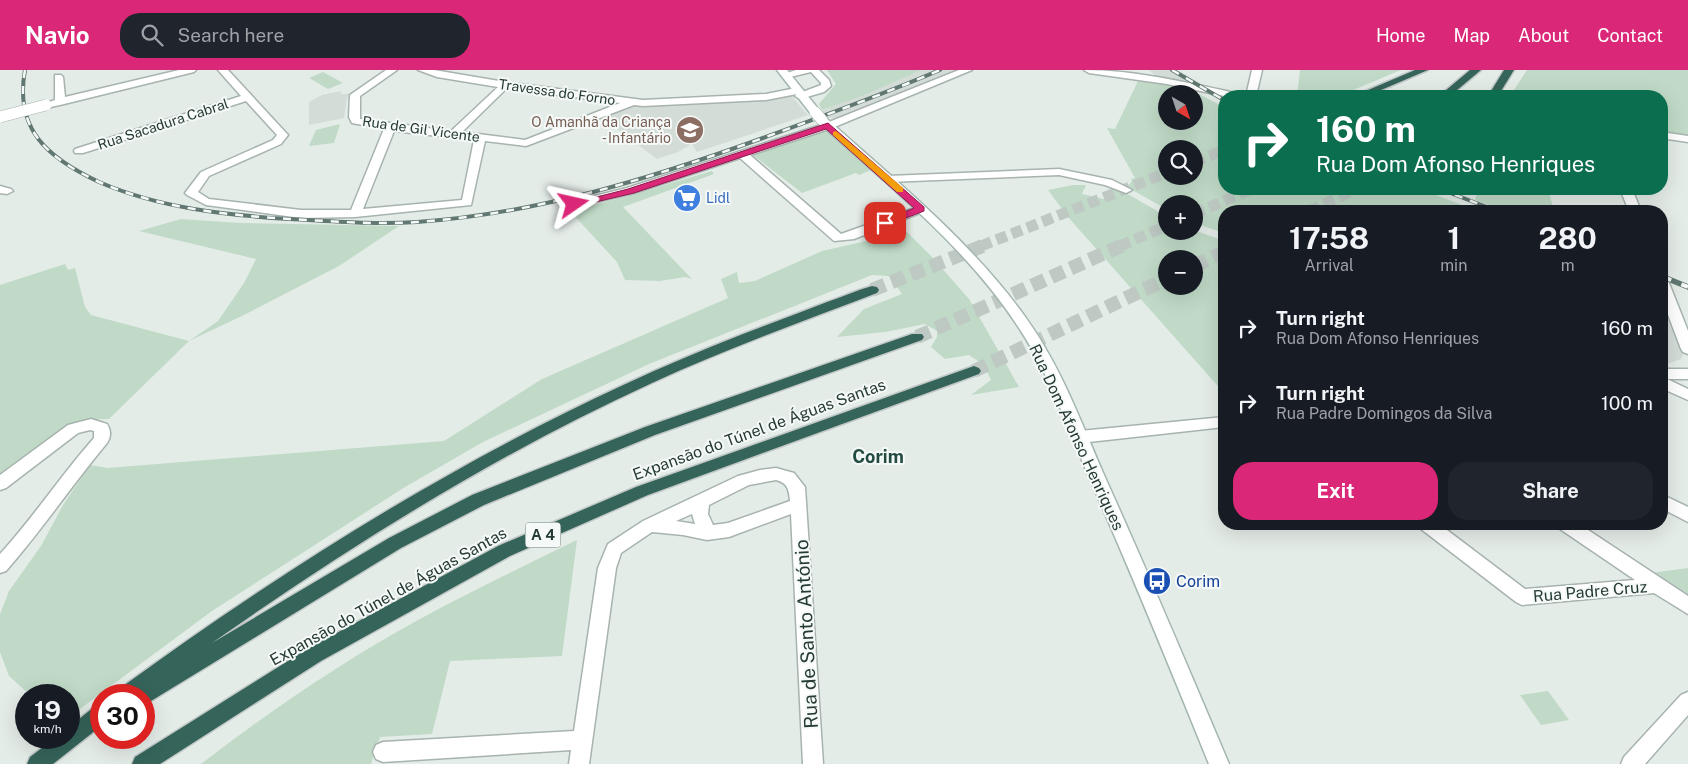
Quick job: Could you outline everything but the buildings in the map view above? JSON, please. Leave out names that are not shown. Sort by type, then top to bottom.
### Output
[{"type":"highway","points":[[1374,90],[1423,70]]},
{"type":"highway","points":[[1451,90],[1476,70]]},
{"type":"highway","points":[[1497,90],[1509,70]]},
{"type":"highway","points":[[141,684],[203,638],[286,582],[443,483],[644,380],[704,354],[872,290]]},
{"type":"highway","points":[[155,688],[395,543],[478,500],[650,431],[917,337]]},
{"type":"highway","name":"Expansão do Túnel de Águas Santas","points":[[142,764],[314,655],[504,551],[642,491],[974,371]]},
{"type":"highway","points":[[37,764],[90,723]]},
{"type":"highway","points":[[55,750],[90,728]]},
{"type":"street","points":[[0,117],[191,70]]},
{"type":"street","points":[[223,70],[283,135],[282,139],[205,174],[191,194],[206,202],[301,214],[355,213],[467,203],[480,138]]},
{"type":"street","name":"Rua de Gil Vicente","points":[[392,70],[357,92],[354,99],[354,117],[356,121],[390,127],[526,143],[633,102]]},
{"type":"street","name":"Travessa do Forno","points":[[423,70],[504,85],[633,102]]},
{"type":"street","points":[[784,73],[809,70]]},
{"type":"street","points":[[633,102],[766,97],[821,90],[826,86],[826,82],[814,70]]},
{"type":"street","points":[[574,204],[630,191],[742,154],[822,119],[967,70]]},
{"type":"street","points":[[1090,70],[1167,81],[1218,92]]},
{"type":"street","points":[[1252,90],[1257,70]]},
{"type":"street","name":"Rua Dom Afonso Henriques","points":[[784,73],[798,94],[822,119],[920,209],[984,273],[1022,322],[1048,365],[1219,764]]},
{"type":"street","points":[[58,77],[60,102]]},
{"type":"street","points":[[454,134],[504,85]]},
{"type":"street","name":"Rua Sacadura Cabral","points":[[79,151],[248,98]]},
{"type":"street","points":[[355,213],[390,127]]},
{"type":"street","points":[[1668,136],[1688,138]]},
{"type":"street","points":[[742,154],[838,238],[850,236],[920,209]]},
{"type":"street","points":[[888,179],[1059,172],[1108,182],[1126,190]]},
{"type":"street","points":[[1668,296],[1688,349]]},
{"type":"street","points":[[1668,374],[1688,374]]},
{"type":"street","points":[[1668,385],[1688,395]]},
{"type":"street","points":[[1080,437],[1218,423]]},
{"type":"street","points":[[0,484],[73,429],[91,424],[102,428],[102,439],[77,468],[28,535],[0,566]]},
{"type":"street","name":"Rua de Santo António","points":[[701,502],[759,475],[784,475],[796,484],[800,492],[813,764]]},
{"type":"street","points":[[579,764],[607,568],[614,550],[649,526],[701,502],[700,514],[707,534]]},
{"type":"street","points":[[1668,504],[1688,515]]},
{"type":"street","points":[[649,526],[683,528],[707,534],[729,530],[800,505]]},
{"type":"street","name":"Rua Padre Cruz","points":[[1435,530],[1522,597],[1657,585]]},
{"type":"street","points":[[1575,530],[1688,606]]},
{"type":"street","points":[[1632,764],[1688,702]]},
{"type":"street","points":[[383,752],[582,740]]},
{"type":"shaded area","points":[[921,70],[959,70],[836,118],[827,118],[821,111]]},
{"type":"shaded area","points":[[1149,70],[1178,70],[1201,85],[1153,76],[1155,75]]},
{"type":"shaded area","points":[[341,91],[341,94],[350,94],[347,98],[344,118],[309,125],[309,102],[322,95]]},
{"type":"shaded area","name":"O Amanhã da Criança - Infantário","points":[[790,94],[808,115],[697,152],[692,144],[678,152],[657,159],[601,117],[635,105]]},
{"type":"shaded area","points":[[1668,319],[1683,354],[1681,359],[1668,363]]},
{"type":"green space","points":[[827,70],[921,70],[862,96],[822,110],[819,104],[836,84]]},
{"type":"green space","points":[[1300,70],[1401,70],[1353,90],[1298,90]]},
{"type":"green space","points":[[1527,70],[1688,70],[1688,135],[1668,134],[1668,90],[1514,90]]},
{"type":"green space","points":[[323,72],[343,83],[328,89],[309,78]]},
{"type":"green space","points":[[1138,81],[1166,85],[1158,85],[1158,130],[1203,130],[1203,96],[1218,104],[1218,195],[1436,195],[1462,205],[1218,205],[1218,231],[1203,226],[1203,195],[1158,195],[1158,204],[1127,187],[1132,181],[1131,179],[1135,178],[1107,128],[1115,129]]},
{"type":"green space","points":[[340,124],[334,143],[309,146],[316,130]]},
{"type":"green space","points":[[825,130],[871,170],[859,175],[856,173],[802,193],[753,155]]},
{"type":"green space","points":[[712,171],[714,174],[623,207],[692,279],[685,277],[660,281],[625,280],[617,262],[570,211],[628,196]]},
{"type":"green space","points":[[1073,185],[1086,185],[1082,194],[1108,200],[1113,188],[1119,189],[1158,211],[1158,240],[1203,240],[1203,233],[1218,239],[1218,386],[1068,217],[1048,190]]},
{"type":"green space","points":[[1477,195],[1550,195],[1552,205],[1489,205],[1475,200]]},
{"type":"green space","points":[[181,219],[240,223],[399,226],[339,266],[189,341],[218,321],[244,283],[256,259],[139,231]]},
{"type":"green space","points":[[903,228],[969,299],[1019,387],[971,395],[991,380],[984,365],[969,355],[945,359],[931,347],[937,337],[937,331],[925,324],[885,332],[837,337],[864,309],[902,294],[889,276],[872,275],[649,364],[483,442],[405,487],[212,611],[114,684],[90,684],[90,701],[80,709],[80,684],[18,684],[9,676],[0,652],[0,614],[9,591],[41,546],[63,505],[90,465],[108,468],[444,441],[542,379],[728,298],[721,279],[737,272],[739,283],[755,281],[822,251],[871,240]]},
{"type":"green space","points":[[65,264],[68,270],[75,268],[85,307],[91,315],[189,341],[109,419],[80,420],[77,425],[66,426],[0,474],[0,285]]},
{"type":"green space","points":[[577,540],[562,656],[450,661],[432,734],[380,737],[371,764],[201,764],[280,706],[335,669],[391,635]]},
{"type":"green space","points":[[1688,568],[1688,597],[1651,573]]},
{"type":"green space","points":[[1548,691],[1569,720],[1541,725],[1520,695]]},
{"type":"tunnel","points":[[1203,158],[1218,152]]},
{"type":"tunnel","points":[[981,246],[1158,176]]},
{"type":"tunnel","points":[[1203,210],[1237,195]]},
{"type":"tunnel","points":[[1322,205],[1344,195]]},
{"type":"tunnel","points":[[1120,246],[1158,229]]},
{"type":"tunnel","points":[[872,290],[985,245]]},
{"type":"tunnel","points":[[917,337],[1123,245]]},
{"type":"tunnel","points":[[1203,262],[1218,255]]},
{"type":"tunnel","points":[[974,371],[1158,283]]},
{"type":"railway","points":[[25,70],[23,91],[25,109],[30,125],[39,140],[64,163],[99,182],[145,198],[192,209],[289,219],[385,223],[461,218],[506,211],[593,192],[721,153],[852,105],[940,70]]},
{"type":"railway","points":[[1172,70],[1218,97]]},
{"type":"railway","points":[[1456,195],[1481,205]]},
{"type":"railway","points":[[1668,279],[1688,287]]},
{"type":"slow traffic","points":[[836,133],[900,190]]},
{"type":"place","name":"O Amanhã da Criança - Infantário","points":[[690,130]]},
{"type":"place","name":"Lidl","points":[[687,198]]},
{"type":"place","name":"Corim","points":[[1157,581]]},
{"type":"district","name":"Corim","points":[[878,457]]},
{"type":"route","points":[[574,204],[663,181],[828,126],[920,209],[885,223]]}]
